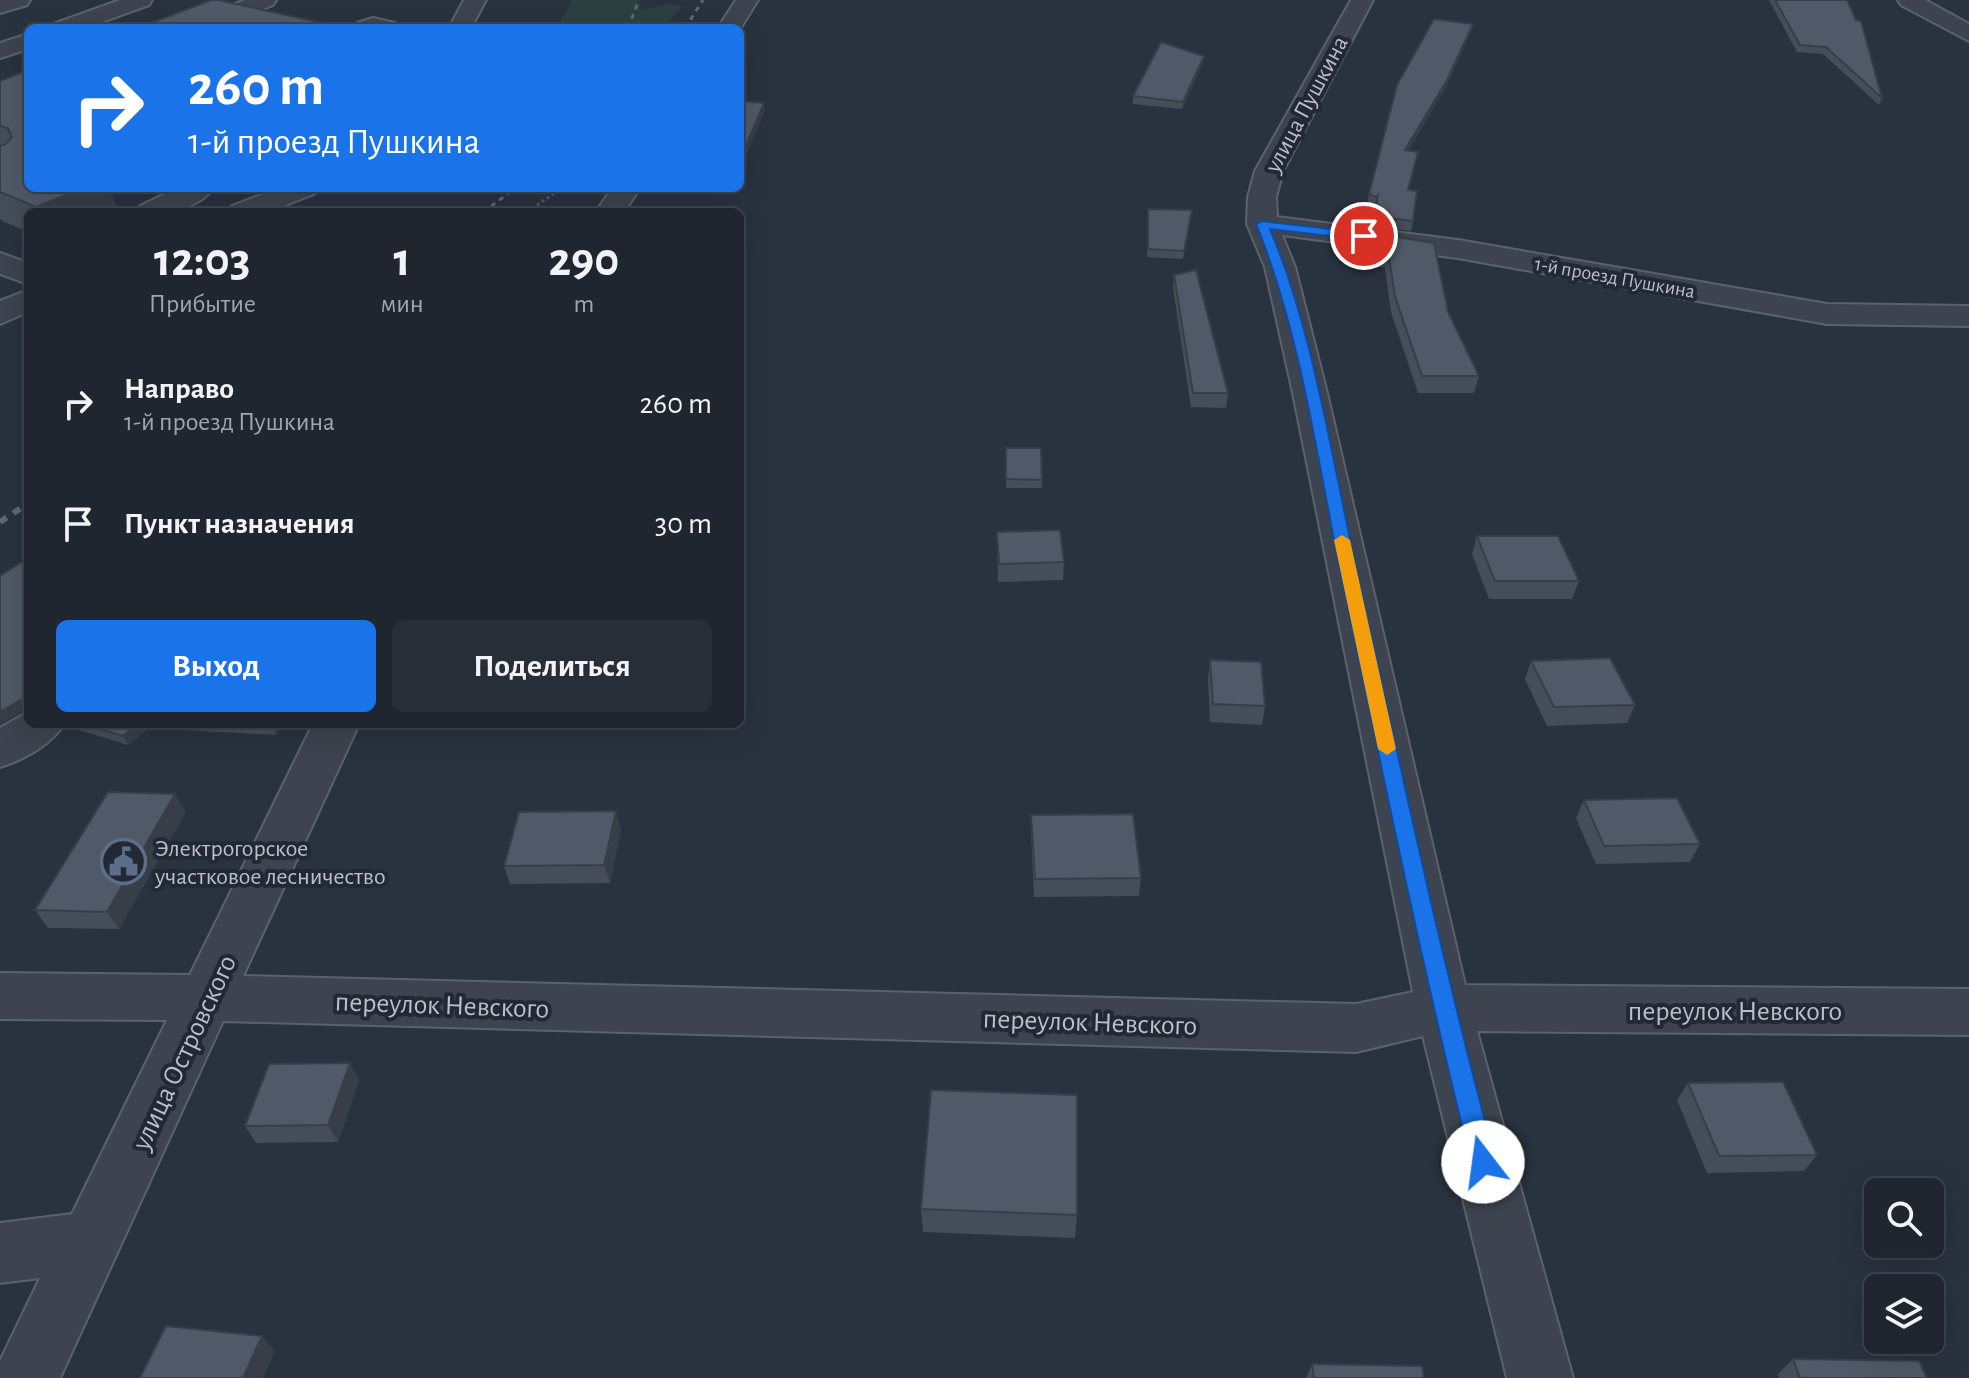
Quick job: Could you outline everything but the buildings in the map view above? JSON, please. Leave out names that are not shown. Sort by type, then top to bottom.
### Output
[{"type":"street","points":[[0,6],[19,0]]},
{"type":"street","points":[[75,24],[141,0]]},
{"type":"street","points":[[205,24],[265,0]]},
{"type":"street","points":[[462,24],[475,0]]},
{"type":"street","points":[[732,24],[747,0]]},
{"type":"street","name":"улица Пушкина","points":[[1362,0],[1269,171],[1262,197],[1262,224],[1280,267],[1310,393],[1443,1008],[1540,1378]]},
{"type":"street","points":[[1909,0],[1969,34]]},
{"type":"street","points":[[0,51],[24,42]]},
{"type":"street","points":[[158,208],[191,192]]},
{"type":"street","points":[[252,208],[294,192]]},
{"type":"street","name":"1-й проезд Пушкина","points":[[1262,224],[1458,249],[1827,314],[1969,316]]},
{"type":"street","points":[[0,314],[22,276]]},
{"type":"street","points":[[0,750],[35,728]]},
{"type":"street","name":"улица Островского","points":[[26,1378],[334,728]]},
{"type":"street","name":"переулок Невского","points":[[0,996],[208,998],[1356,1028],[1443,1008],[1969,1012]]},
{"type":"street","points":[[0,1253],[92,1242]]},
{"type":"path","points":[[533,208],[556,192]]},
{"type":"shaded area","points":[[573,0],[638,0],[642,10],[669,4],[681,8],[667,24],[558,24]]},
{"type":"railway","points":[[630,24],[639,0]]},
{"type":"railway","points":[[688,24],[703,0]]},
{"type":"railway","points":[[488,208],[510,192]]},
{"type":"railway","points":[[0,522],[24,506]]},
{"type":"slow traffic","points":[[1342,540],[1387,749]]},
{"type":"place","name":"Электрогорское участковое лесничество","points":[[124,862]]},
{"type":"route","points":[[1364,236],[1262,224],[1280,267],[1310,393],[1443,1008],[1483,1162]]}]
